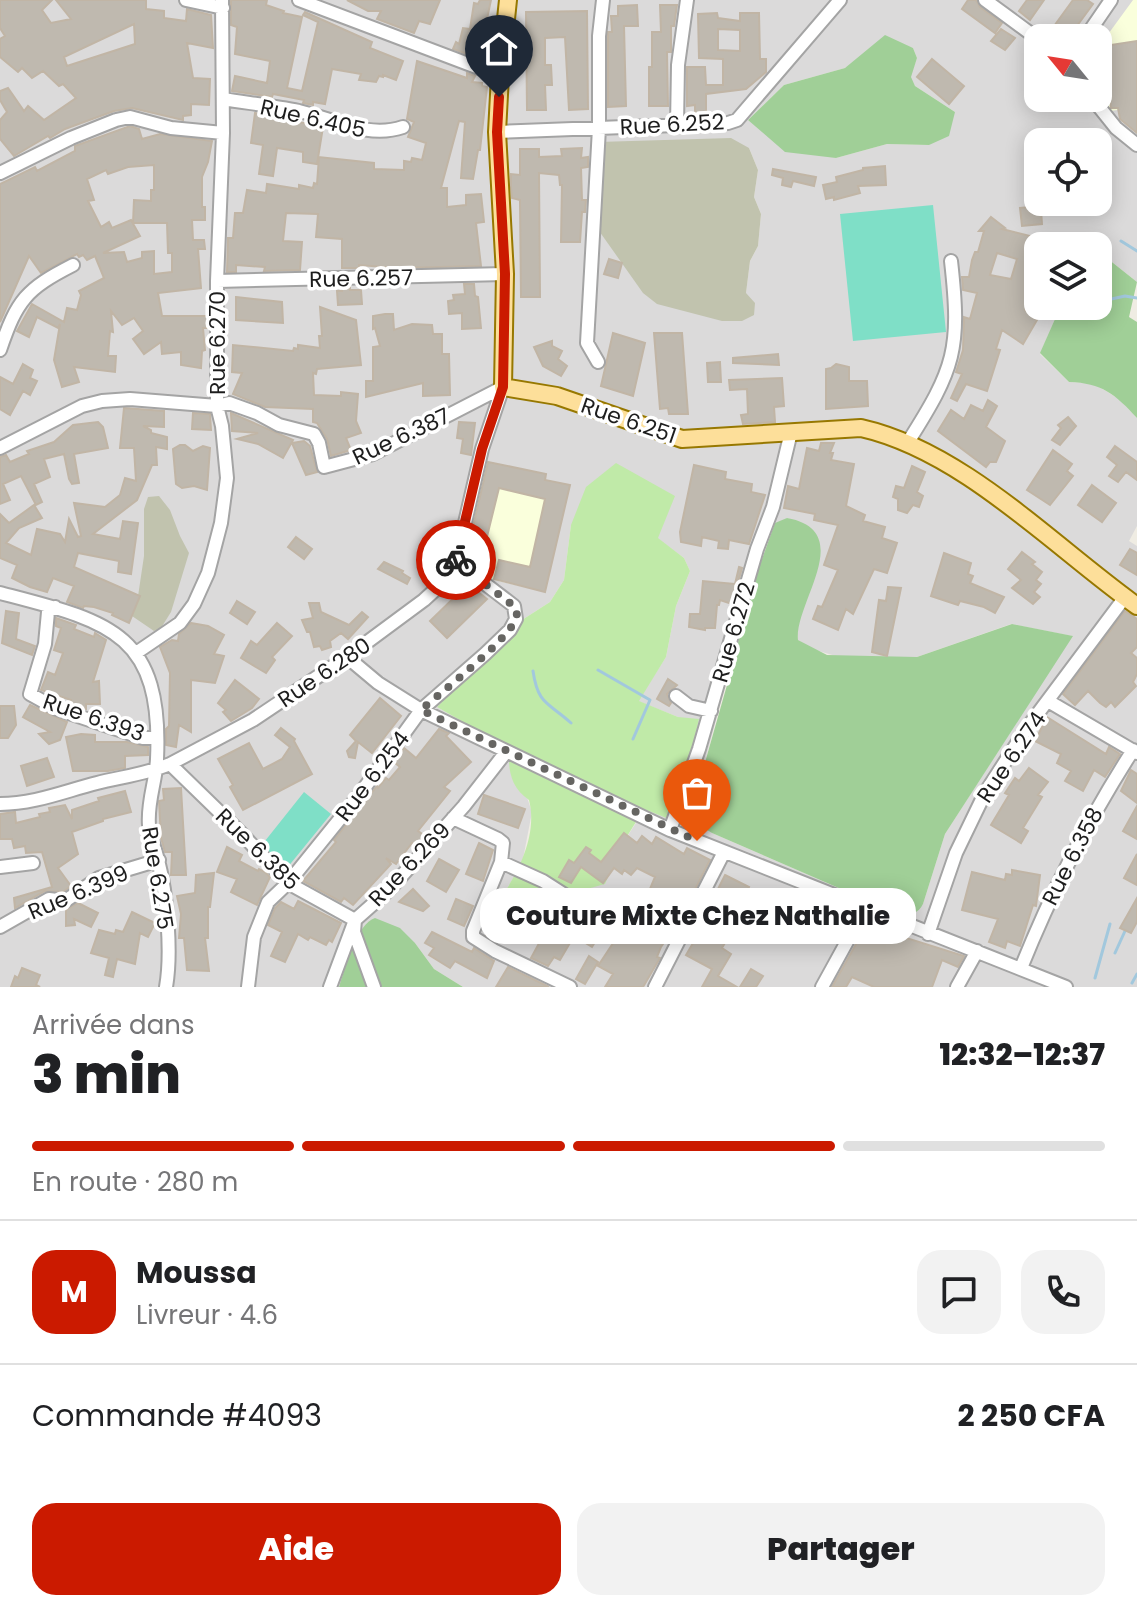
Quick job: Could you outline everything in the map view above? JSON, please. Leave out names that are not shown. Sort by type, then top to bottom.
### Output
[{"type":"main road","points":[[503,387],[505,274],[497,132],[508,0]]},
{"type":"main road","name":"Rue 6.251","points":[[503,387],[557,396],[682,439],[861,428],[908,442],[967,475],[1131,601]]},
{"type":"street","points":[[186,0],[222,4]]},
{"type":"street","points":[[299,0],[500,76]]},
{"type":"street","points":[[598,362],[587,343],[603,0]]},
{"type":"street","points":[[677,125],[678,65],[687,0]]},
{"type":"street","name":"Rue 6.252","points":[[497,132],[728,123],[737,120],[840,0]]},
{"type":"street","points":[[985,0],[1024,29]]},
{"type":"street","points":[[1095,24],[1111,0]]},
{"type":"street","name":"Rue 6.270","points":[[136,653],[180,623],[194,604],[208,573],[221,523],[227,478],[217,406],[217,281],[223,133],[222,4]]},
{"type":"street","name":"Rue 6.405","points":[[223,99],[299,111],[372,132],[403,127]]},
{"type":"street","points":[[1103,112],[1116,128],[1137,145]]},
{"type":"street","points":[[0,173],[71,138],[130,117],[171,128],[223,133]]},
{"type":"street","points":[[908,442],[942,385],[954,353],[956,308],[951,261]]},
{"type":"street","points":[[0,349],[19,304],[28,293],[41,282],[73,265]]},
{"type":"street","name":"Rue 6.257","points":[[217,281],[505,274]]},
{"type":"street","name":"Rue 6.387","points":[[0,448],[82,406],[102,401],[171,400],[217,406],[229,403],[279,425],[314,434],[324,467],[373,454],[503,387]]},
{"type":"street","name":"Rue 6.280","points":[[0,804],[23,804],[170,764],[253,720],[347,657],[424,600],[449,577],[455,566],[482,449],[503,387]]},
{"type":"street","name":"Rue 6.272","points":[[670,830],[711,711],[757,549],[773,507],[791,432]]},
{"type":"street","name":"Rue 6.254","points":[[248,987],[250,955],[260,916],[268,902],[288,883],[360,794],[421,710],[485,654],[510,630],[516,619],[514,606],[480,580],[455,566]]},
{"type":"street","points":[[0,593],[84,616],[111,630],[136,653]]},
{"type":"street","name":"Rue 6.274","points":[[928,934],[971,818],[1004,762],[1069,670],[1131,601]]},
{"type":"street","name":"Rue 6.393","points":[[55,607],[48,612],[45,644],[30,694],[57,709],[143,738],[156,738]]},
{"type":"street","name":"Rue 6.275","points":[[136,653],[149,676],[154,699],[156,770],[148,820],[159,860],[170,959],[166,987]]},
{"type":"street","points":[[347,657],[378,683],[421,710],[670,830],[1066,987]]},
{"type":"street","points":[[676,696],[689,706],[711,711]]},
{"type":"street","points":[[1048,701],[1135,752]]},
{"type":"street","name":"Rue 6.269","points":[[374,987],[354,932],[355,920],[390,889],[506,752]]},
{"type":"street","name":"Rue 6.358","points":[[1021,968],[1068,860],[1098,804],[1135,752]]},
{"type":"street","name":"Rue 6.385","points":[[170,764],[288,883],[355,920]]},
{"type":"street","points":[[453,818],[503,843],[501,862],[473,937],[570,987]]},
{"type":"street","points":[[655,987],[724,852]]},
{"type":"street","name":"Rue 6.399","points":[[0,927],[49,899],[65,901],[99,878],[159,860]]},
{"type":"street","points":[[501,862],[543,881],[568,897]]},
{"type":"street","points":[[0,867],[33,863]]},
{"type":"street","points":[[640,902],[684,930]]},
{"type":"street","points":[[822,987],[866,907]]},
{"type":"street","points":[[330,987],[355,920]]},
{"type":"street","points":[[957,987],[977,951]]},
{"type":"shaded area","points":[[0,0],[1137,0],[1137,282],[1112,262],[1112,232],[1024,232],[1024,320],[1055,320],[1040,354],[1069,382],[1093,383],[1119,399],[1137,418],[1137,526],[1129,541],[1137,546],[1137,987],[463,987],[434,969],[415,943],[358,935],[339,987],[0,987]],"holes":[[[904,46],[913,48],[917,58],[910,77],[915,86],[955,112],[929,145],[887,144],[836,158],[748,120],[784,85],[845,68]],[[749,148],[758,170],[754,197],[761,214],[758,246],[750,261],[746,293]],[[787,518],[806,525],[819,540],[797,629],[798,640],[812,649],[839,657],[917,657],[1011,624],[1072,636],[945,834],[923,904],[914,914],[901,915],[712,833],[702,827],[696,818],[702,773],[754,576],[769,535]],[[571,525],[657,538],[684,558],[690,571],[676,606],[666,657],[638,701],[678,717],[669,818],[645,809],[621,846],[506,890],[522,864],[532,812],[510,748],[437,707],[522,620],[550,602],[564,580]]]},
{"type":"shaded area","points":[[1133,0],[1137,0],[1137,107],[1112,111],[1112,29]]},
{"type":"shaded area","points":[[731,138],[749,148],[758,170],[754,197],[761,214],[758,246],[750,261],[746,293],[755,303],[754,315],[742,321],[722,321],[657,304],[643,293],[597,228],[598,142]]},
{"type":"shaded area","points":[[486,462],[546,474],[546,480],[570,485],[545,592],[477,576],[462,568]]},
{"type":"shaded area","points":[[159,496],[170,510],[189,553],[171,612],[161,628],[154,631],[132,616],[144,556],[144,509],[148,497]]},
{"type":"green space","points":[[885,35],[913,48],[917,58],[911,77],[915,86],[955,112],[949,136],[929,145],[887,144],[836,158],[785,152],[748,120],[784,85],[845,68]]},
{"type":"green space","points":[[933,205],[946,332],[853,341],[840,214]]},
{"type":"green space","points":[[1112,262],[1137,282],[1129,317],[1137,322],[1137,418],[1107,391],[1069,382],[1040,353],[1055,320],[1112,320]]},
{"type":"green space","points":[[616,463],[675,496],[658,538],[684,558],[690,571],[676,606],[666,657],[639,701],[678,717],[699,719],[669,819],[644,809],[621,846],[605,884],[525,906],[506,890],[522,859],[531,824],[529,800],[512,777],[509,748],[437,707],[522,620],[550,602],[564,580],[571,525],[586,487]]},
{"type":"green space","points":[[787,518],[808,525],[818,537],[821,553],[818,570],[799,625],[798,640],[827,655],[917,657],[1012,624],[1073,636],[945,834],[923,904],[914,913],[901,915],[712,833],[702,827],[696,818],[702,773],[750,592],[775,523]]},
{"type":"green space","points":[[304,792],[331,814],[287,868],[261,846]]},
{"type":"green space","points":[[375,918],[400,928],[434,969],[463,987],[339,987],[357,937]]},
{"type":"building","points":[[0,0],[52,0],[42,10],[51,23],[71,19],[56,0],[146,0],[146,9],[164,11],[164,18],[186,21],[187,9],[211,15],[213,48],[187,43],[193,78],[210,79],[209,105],[191,104],[191,115],[183,116],[183,120],[132,108],[114,111],[65,129],[50,138],[48,136],[14,156],[0,139],[0,120],[7,112],[0,100],[0,91],[8,88],[24,111],[28,106],[44,120],[76,98],[63,84],[59,86],[43,71],[32,78],[22,68],[18,72],[0,57],[0,39],[5,36],[0,28]],"holes":[[[134,24],[135,44],[67,66],[64,57]]]},
{"type":"building","points":[[231,0],[267,0],[266,5],[302,17],[287,88],[302,91],[318,22],[303,15],[305,12],[372,42],[370,48],[403,61],[396,80],[383,75],[376,82],[359,80],[361,74],[332,69],[325,104],[313,102],[313,105],[303,103],[304,100],[273,94],[272,97],[232,91],[235,76],[267,83],[270,61],[235,54],[237,27],[231,25]]},
{"type":"building","points":[[347,0],[440,0],[430,24],[419,21],[414,33],[377,19],[381,11],[368,11]]},
{"type":"building","points":[[480,0],[491,0],[481,47],[486,50],[481,59],[453,49],[456,42],[459,44],[463,28],[470,29],[474,3],[478,4]]},
{"type":"building","points":[[968,0],[976,0],[980,7],[1002,23],[995,33],[962,9]]},
{"type":"building","points":[[1027,0],[1044,0],[1030,20],[1019,11]]},
{"type":"building","points":[[1073,0],[1087,0],[1093,4],[1078,24],[1056,24]]},
{"type":"building","points":[[637,5],[638,26],[624,26],[626,106],[608,107],[608,32],[612,32],[611,16],[618,16],[618,6]]},
{"type":"building","points":[[660,5],[677,5],[674,26],[671,26],[671,52],[667,52],[668,106],[649,106],[652,32],[661,32]]},
{"type":"building","points":[[587,11],[588,109],[569,110],[565,37],[545,38],[545,65],[551,65],[552,85],[545,85],[546,110],[527,110],[526,12]]},
{"type":"building","points":[[717,13],[718,18],[740,21],[740,13],[759,13],[760,59],[766,59],[766,72],[746,89],[706,94],[706,113],[695,114],[695,105],[687,106],[687,67],[705,67],[706,85],[723,85],[723,59],[699,58],[698,14]],"holes":[[[718,29],[740,30],[740,51],[718,50]]]},
{"type":"building","points":[[1001,29],[1015,38],[1005,50],[991,41]]},
{"type":"building","points":[[1137,41],[1137,133],[1120,119],[1118,108],[1112,108],[1112,45]]},
{"type":"building","points":[[932,59],[964,86],[949,104],[917,77]]},
{"type":"building","points":[[417,61],[467,78],[467,73],[475,76],[472,82],[487,87],[480,150],[473,179],[461,178],[465,122],[459,121],[441,188],[447,188],[447,207],[466,205],[466,195],[481,194],[484,222],[476,223],[481,266],[397,268],[359,265],[359,268],[342,268],[342,239],[316,237],[318,214],[286,213],[283,241],[302,242],[300,270],[264,271],[265,267],[236,265],[236,272],[227,272],[228,238],[233,238],[235,213],[243,213],[247,190],[266,193],[267,184],[313,188],[314,183],[317,184],[319,157],[374,163],[374,169],[404,170],[404,161],[411,162],[412,158],[422,160],[426,143],[408,137],[414,122],[407,119]]},
{"type":"building","points":[[255,113],[323,127],[317,164],[303,162],[303,152],[277,148],[273,176],[259,174],[263,145],[251,143]]},
{"type":"building","points":[[130,126],[139,129],[142,139],[160,134],[212,141],[202,177],[205,220],[192,220],[193,240],[204,240],[205,249],[198,249],[201,288],[158,293],[162,316],[208,316],[208,328],[203,328],[205,350],[202,351],[201,368],[181,365],[181,352],[162,354],[161,342],[144,354],[133,339],[143,331],[134,318],[122,325],[111,311],[113,332],[110,331],[108,356],[116,356],[115,372],[74,367],[79,382],[62,387],[54,360],[60,324],[58,328],[37,317],[29,337],[17,331],[32,304],[64,322],[67,308],[77,310],[81,295],[79,291],[104,278],[95,256],[87,260],[77,254],[41,273],[29,256],[0,322],[0,184],[35,167],[37,171],[75,151],[75,146]],"holes":[[[154,165],[154,190],[151,190],[151,201],[134,200],[133,223],[167,223],[172,272],[154,274],[154,251],[142,252],[142,258],[127,262],[124,252],[103,253],[140,236],[131,220],[112,228],[109,222],[101,227],[88,201],[94,200],[87,179],[106,170],[108,174],[128,167]]]},
{"type":"building","points":[[582,148],[581,158],[588,157],[588,167],[581,168],[582,200],[586,200],[580,242],[561,242],[562,185],[559,175],[539,173],[540,297],[521,297],[520,200],[512,198],[511,188],[511,174],[520,175],[520,149],[539,149],[539,157],[562,156],[561,149]]},
{"type":"building","points":[[885,166],[886,185],[858,186],[860,193],[826,199],[823,185],[837,182],[836,177],[863,168]]},
{"type":"building","points":[[773,169],[816,177],[814,186],[793,181],[791,187],[782,185],[783,178],[772,175]]},
{"type":"building","points":[[1020,208],[1024,208],[1024,216],[1041,216],[1042,224],[1022,226]]},
{"type":"building","points":[[991,217],[1005,228],[1002,229],[1024,234],[1024,320],[1037,320],[1023,344],[1002,330],[996,349],[1000,350],[987,391],[966,384],[957,401],[951,398],[962,374],[956,372],[963,350],[964,317],[970,319],[977,293],[963,290],[962,277],[969,277],[972,260],[978,252],[984,231],[979,231]],"holes":[[[997,253],[1017,259],[1011,279],[990,275]]]},
{"type":"building","points":[[609,259],[622,263],[618,278],[604,274]]},
{"type":"building","points":[[464,284],[474,284],[481,328],[462,329],[462,313],[449,314],[448,301],[454,300],[453,295],[465,294]]},
{"type":"building","points":[[342,287],[361,290],[362,304],[338,305],[337,291],[342,291]]},
{"type":"building","points":[[236,297],[282,302],[283,323],[236,320]]},
{"type":"building","points":[[320,307],[356,320],[361,365],[317,369],[316,374],[313,373],[314,395],[358,394],[356,421],[361,433],[346,438],[351,450],[331,456],[327,439],[317,423],[313,422],[313,409],[265,407],[233,394],[242,373],[232,372],[233,345],[293,351],[294,348],[298,349],[298,345],[320,348]]},
{"type":"building","points":[[393,314],[394,330],[412,324],[432,325],[433,334],[442,334],[442,354],[449,354],[450,395],[423,396],[423,383],[366,397],[366,381],[373,381],[373,347],[380,346],[373,329],[373,316]]},
{"type":"building","points":[[613,333],[645,343],[633,396],[601,386]]},
{"type":"building","points":[[654,333],[682,333],[688,414],[669,414],[668,408],[660,409]]},
{"type":"building","points":[[552,341],[552,346],[562,351],[558,359],[567,366],[561,376],[543,366],[534,347]]},
{"type":"building","points":[[778,354],[779,365],[733,363],[733,358]]},
{"type":"building","points":[[720,362],[721,382],[708,382],[707,363]]},
{"type":"building","points":[[23,364],[33,370],[30,378],[37,381],[30,395],[23,391],[10,415],[0,409],[0,377],[13,384]]},
{"type":"building","points":[[836,364],[849,367],[849,381],[867,381],[868,406],[826,409],[826,369]]},
{"type":"building","points":[[782,378],[784,406],[774,407],[775,422],[743,424],[741,415],[748,414],[747,389],[730,390],[729,380]]},
{"type":"building","points":[[988,400],[997,406],[986,427],[1005,441],[996,462],[990,462],[986,467],[938,431],[951,410],[964,419],[971,405],[983,411]]},
{"type":"building","points":[[124,408],[164,411],[164,427],[143,426],[151,433],[167,437],[167,449],[156,447],[157,465],[152,465],[137,500],[93,534],[120,539],[123,521],[138,523],[131,574],[118,572],[119,561],[78,553],[74,567],[140,596],[129,623],[113,613],[67,602],[74,586],[53,578],[47,592],[12,578],[17,565],[0,558],[0,514],[9,523],[34,505],[42,518],[19,528],[6,543],[31,555],[37,529],[60,534],[65,542],[69,519],[78,537],[81,536],[74,503],[105,507],[120,495],[125,478],[136,481],[134,448],[120,448]]},
{"type":"building","points":[[193,413],[210,414],[211,430],[192,429]]},
{"type":"building","points":[[231,413],[293,440],[283,458],[258,444],[237,439],[258,433],[232,431]]},
{"type":"building","points":[[1068,417],[1076,426],[1060,445],[1052,440],[1061,428],[1058,425]]},
{"type":"building","points":[[98,422],[103,427],[108,448],[74,454],[79,483],[72,484],[69,479],[64,454],[44,459],[50,477],[34,484],[42,502],[36,505],[21,476],[3,484],[10,500],[0,504],[0,457],[6,455],[10,462],[29,454],[27,451],[54,442],[73,425]]},
{"type":"building","points":[[459,422],[475,423],[471,455],[461,453],[463,439],[457,438]]},
{"type":"building","points":[[304,441],[310,446],[317,472],[306,475],[292,443]]},
{"type":"building","points":[[821,443],[834,443],[831,460],[854,464],[846,506],[865,515],[863,521],[885,527],[882,538],[897,543],[887,573],[874,569],[853,614],[846,609],[838,630],[813,619],[818,606],[822,607],[838,570],[824,565],[838,525],[814,520],[815,514],[784,508],[788,486],[799,489],[807,448],[819,451]]},
{"type":"building","points":[[180,445],[193,451],[203,446],[210,448],[207,490],[194,486],[182,488],[176,484],[173,449]]},
{"type":"building","points":[[1115,446],[1137,462],[1137,480],[1126,472],[1118,482],[1109,476],[1117,465],[1107,457]]},
{"type":"building","points":[[1053,450],[1072,464],[1067,471],[1073,476],[1050,505],[1027,490]]},
{"type":"building","points":[[488,462],[546,474],[545,480],[570,485],[545,592],[494,579],[499,560],[530,567],[545,499],[499,488],[479,569],[465,561]]},
{"type":"building","points":[[694,465],[726,472],[725,479],[752,484],[751,492],[765,495],[749,544],[729,540],[728,549],[718,548],[719,541],[702,537],[701,546],[681,542],[680,532]]},
{"type":"building","points":[[912,466],[925,472],[917,492],[923,496],[919,507],[913,505],[907,513],[898,510],[898,499],[893,497],[896,486],[904,488]]},
{"type":"building","points":[[1092,485],[1116,503],[1102,522],[1078,505]]},
{"type":"building","points":[[296,537],[312,549],[304,559],[288,547]]},
{"type":"building","points":[[1130,549],[1137,553],[1137,575],[1120,565]]},
{"type":"building","points":[[1022,552],[1042,572],[1036,580],[1041,584],[1034,592],[1040,597],[1033,604],[1012,588],[1021,580],[1008,569]]},
{"type":"building","points":[[944,553],[971,563],[968,574],[973,576],[970,583],[1004,597],[995,613],[984,607],[960,601],[958,605],[931,596]]},
{"type":"building","points":[[384,562],[403,571],[410,578],[407,584],[378,569]]},
{"type":"building","points":[[739,567],[742,568],[732,604],[720,600],[715,628],[689,627],[690,614],[700,614],[703,581],[735,584]]},
{"type":"building","points":[[468,584],[487,599],[447,638],[430,621]]},
{"type":"building","points":[[888,587],[901,588],[887,656],[872,652],[879,600],[886,601]]},
{"type":"building","points":[[237,601],[255,612],[247,624],[230,613]]},
{"type":"building","points":[[309,603],[319,603],[321,612],[349,625],[362,612],[368,617],[348,639],[341,633],[330,641],[331,647],[322,650],[320,646],[314,647],[310,632],[307,632],[302,620],[313,618]]},
{"type":"building","points":[[6,611],[19,613],[16,639],[35,646],[32,655],[2,643]]},
{"type":"building","points":[[1125,611],[1137,619],[1137,647],[1131,653],[1137,658],[1137,674],[1133,682],[1136,686],[1115,707],[1111,702],[1106,707],[1088,691],[1075,705],[1063,694]]},
{"type":"building","points":[[56,618],[76,625],[74,629],[94,637],[95,633],[106,640],[93,682],[99,681],[100,704],[86,704],[86,709],[70,704],[71,700],[41,690],[48,672],[55,675],[63,653],[54,650],[61,628],[56,626]]},
{"type":"building","points":[[191,623],[208,626],[224,635],[214,654],[224,656],[215,683],[191,680],[191,732],[179,725],[176,747],[166,745],[170,673],[160,647],[172,640],[178,641],[179,634]]},
{"type":"building","points":[[277,623],[292,636],[272,657],[275,660],[266,673],[241,658],[251,641],[257,645]]},
{"type":"building","points":[[668,679],[677,685],[667,694],[671,703],[669,706],[657,699]]},
{"type":"building","points":[[235,680],[259,699],[252,708],[231,721],[218,703]]},
{"type":"building","points":[[380,698],[401,716],[372,753],[358,742],[355,758],[349,757],[347,751],[356,741],[350,735]]},
{"type":"building","points":[[30,705],[67,722],[60,740],[49,744],[39,734],[50,732],[23,717]]},
{"type":"building","points":[[0,706],[14,706],[16,725],[8,738],[0,738]]},
{"type":"building","points":[[1047,717],[1106,754],[1109,747],[1120,754],[1105,777],[1094,770],[1083,791],[1065,781],[1071,771],[1057,763],[1061,754],[1035,741]]},
{"type":"building","points":[[281,728],[295,739],[312,774],[243,810],[218,759],[249,743],[263,769],[282,759],[290,747],[275,735]]},
{"type":"building","points":[[439,729],[449,733],[446,736],[471,762],[444,787],[450,791],[418,831],[425,836],[416,846],[412,843],[396,864],[386,858],[391,864],[353,905],[344,898],[341,902],[303,881],[377,786],[386,778],[389,780],[400,767],[394,762],[404,748],[416,758]]},
{"type":"building","points":[[95,735],[95,742],[127,742],[148,747],[148,755],[125,756],[125,768],[73,771],[66,737]]},
{"type":"building","points":[[47,758],[54,777],[27,786],[21,766]]},
{"type":"building","points":[[1029,768],[1048,782],[1038,795],[1042,797],[1023,828],[1028,831],[1021,843],[991,825],[1015,778],[1019,781]]},
{"type":"building","points":[[1131,770],[1137,774],[1137,803],[1121,791]]},
{"type":"building","points":[[181,788],[186,875],[171,875],[172,852],[165,852],[161,838],[159,801],[164,800],[163,789]]},
{"type":"building","points":[[125,791],[131,812],[72,832],[78,854],[58,868],[71,886],[63,892],[45,891],[15,908],[14,898],[52,887],[42,852],[26,853],[25,846],[14,848],[12,839],[0,839],[0,814],[15,812],[16,823],[40,817],[39,814],[50,812],[49,808],[65,805],[72,819],[72,810],[99,801],[98,798]]},
{"type":"building","points":[[484,795],[525,809],[518,828],[478,814]]},
{"type":"building","points":[[1137,806],[1137,839],[1123,831]]},
{"type":"building","points":[[624,833],[637,843],[642,836],[652,844],[656,837],[684,854],[687,848],[710,860],[681,917],[647,896],[655,877],[637,868],[631,875],[624,870],[622,874],[614,868],[603,883],[581,867],[571,883],[559,877],[569,860],[574,863],[586,847],[601,862]]},
{"type":"building","points":[[479,843],[493,850],[483,881],[466,874]]},
{"type":"building","points":[[227,847],[242,855],[239,861],[270,877],[257,905],[231,892],[237,879],[217,872]]},
{"type":"building","points":[[1137,854],[1137,885],[1124,878]]},
{"type":"building","points":[[439,859],[459,870],[446,892],[427,881]]},
{"type":"building","points":[[1012,870],[1040,875],[1036,906],[1033,905],[1020,946],[1007,941],[1005,948],[989,942],[998,919],[962,910],[972,872],[1005,880],[1006,874],[1012,875]]},
{"type":"building","points":[[214,873],[208,907],[208,938],[205,938],[209,971],[187,970],[184,938],[179,938],[181,914],[177,896],[195,893],[196,875]]},
{"type":"building","points":[[725,875],[749,887],[737,912],[741,915],[722,948],[731,954],[718,976],[737,987],[702,987],[712,969],[686,955],[703,926],[715,932],[726,911],[712,901]]},
{"type":"building","points":[[413,889],[429,906],[423,911],[399,902]]},
{"type":"building","points":[[1137,898],[1137,922],[1131,933],[1120,928]]},
{"type":"building","points":[[456,899],[473,906],[464,926],[448,919]]},
{"type":"building","points":[[594,899],[614,911],[592,947],[574,936],[560,960],[554,957],[548,966],[531,958],[548,927],[557,933],[570,909],[583,916]]},
{"type":"building","points":[[298,901],[341,923],[332,942],[329,940],[326,945],[298,934],[285,962],[271,956],[282,932],[268,925],[281,902],[294,909]]},
{"type":"building","points":[[78,903],[98,913],[91,927],[74,919],[75,925],[66,926],[66,910]]},
{"type":"building","points":[[497,907],[514,914],[503,942],[486,935]]},
{"type":"building","points":[[635,910],[671,932],[643,987],[605,987],[613,974],[598,966]]},
{"type":"building","points":[[132,912],[155,923],[148,937],[140,933],[135,964],[117,959],[113,977],[105,975],[109,958],[91,953],[99,930],[115,934],[116,930],[123,932]]},
{"type":"building","points":[[870,919],[905,933],[903,937],[964,956],[958,967],[942,960],[932,987],[874,987],[852,977],[846,987],[832,987]]},
{"type":"building","points":[[432,932],[472,952],[474,948],[494,961],[487,978],[455,961],[450,968],[429,955],[434,948],[425,943]]},
{"type":"building","points":[[589,956],[598,962],[585,984],[576,979]]},
{"type":"building","points":[[508,967],[549,987],[496,987]]},
{"type":"building","points":[[22,968],[40,975],[36,985],[40,987],[11,987]]},
{"type":"building","points":[[751,969],[763,976],[756,987],[740,987]]},
{"type":"waterway","points":[[1121,241],[1137,251]]},
{"type":"waterway","points":[[1112,299],[1125,296],[1137,298]]},
{"type":"waterway","points":[[598,670],[650,700],[633,739]]},
{"type":"waterway","points":[[533,671],[541,697],[571,723]]},
{"type":"waterway","points":[[1095,978],[1110,924]]},
{"type":"waterway","points":[[1115,953],[1125,931]]},
{"type":"waterway","points":[[1132,983],[1137,974]]},
{"type":"way so far","points":[[456,560],[455,566],[480,580],[514,606],[516,619],[510,630],[485,654],[421,710],[697,841]]},
{"type":"place","name":"Couture Mixte Chez Nathalie","points":[[697,841]]},
{"type":"route","points":[[456,560],[482,449],[503,387],[505,274],[497,132],[499,97]]}]
